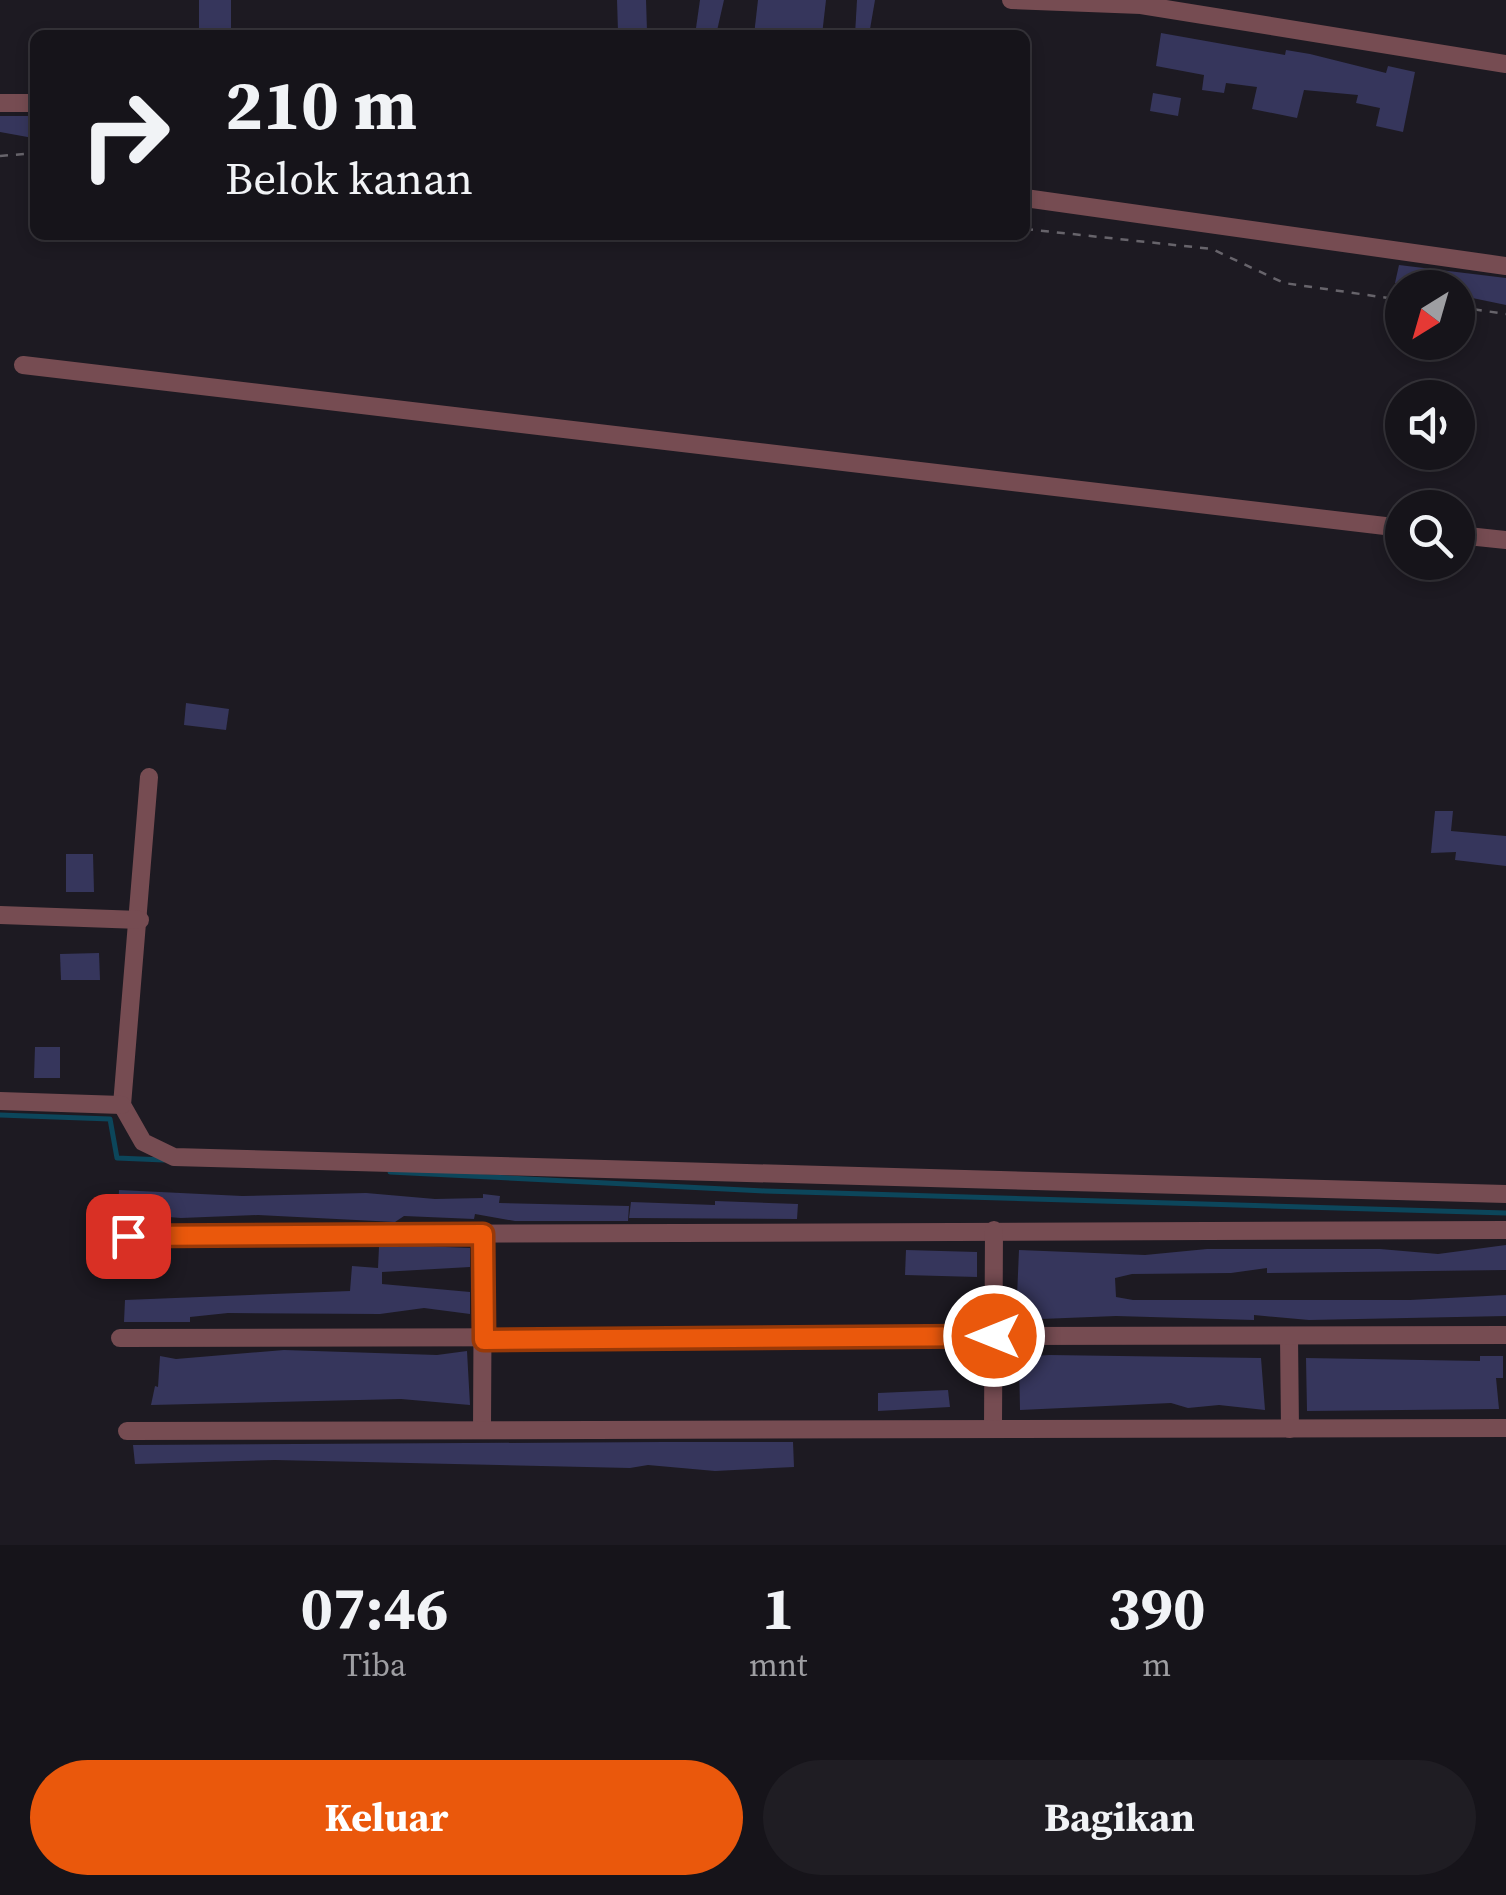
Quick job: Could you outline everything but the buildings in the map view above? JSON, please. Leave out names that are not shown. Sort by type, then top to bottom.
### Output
[{"type":"street","points":[[1011,0],[1140,6],[1506,64]]},
{"type":"street","points":[[0,103],[30,103]]},
{"type":"street","points":[[1030,199],[1506,266]]},
{"type":"street","points":[[23,365],[1385,526]]},
{"type":"street","points":[[1475,537],[1506,540]]},
{"type":"street","points":[[149,777],[122,1106],[142,1142],[174,1156],[1506,1194]]},
{"type":"street","points":[[0,915],[140,920]]},
{"type":"street","points":[[0,1101],[122,1106]]},
{"type":"street","points":[[993,1428],[994,1230]]},
{"type":"street","points":[[128,1236],[1506,1230]]},
{"type":"street","points":[[482,1430],[483,1234]]},
{"type":"street","points":[[1289,1336],[1290,1429]]},
{"type":"street","points":[[120,1338],[1506,1336]]},
{"type":"street","points":[[127,1431],[1506,1428]]},
{"type":"path","points":[[0,156],[30,153]]},
{"type":"path","points":[[1030,230],[1212,250],[1284,283],[1385,298]]},
{"type":"path","points":[[1475,309],[1506,314]]},
{"type":"waterway","points":[[0,1115],[110,1119],[117,1158],[164,1160]]},
{"type":"waterway","points":[[390,1172],[765,1191],[1506,1213]]},
{"type":"route","points":[[128,1236],[483,1234],[484,1340],[994,1336]]}]
